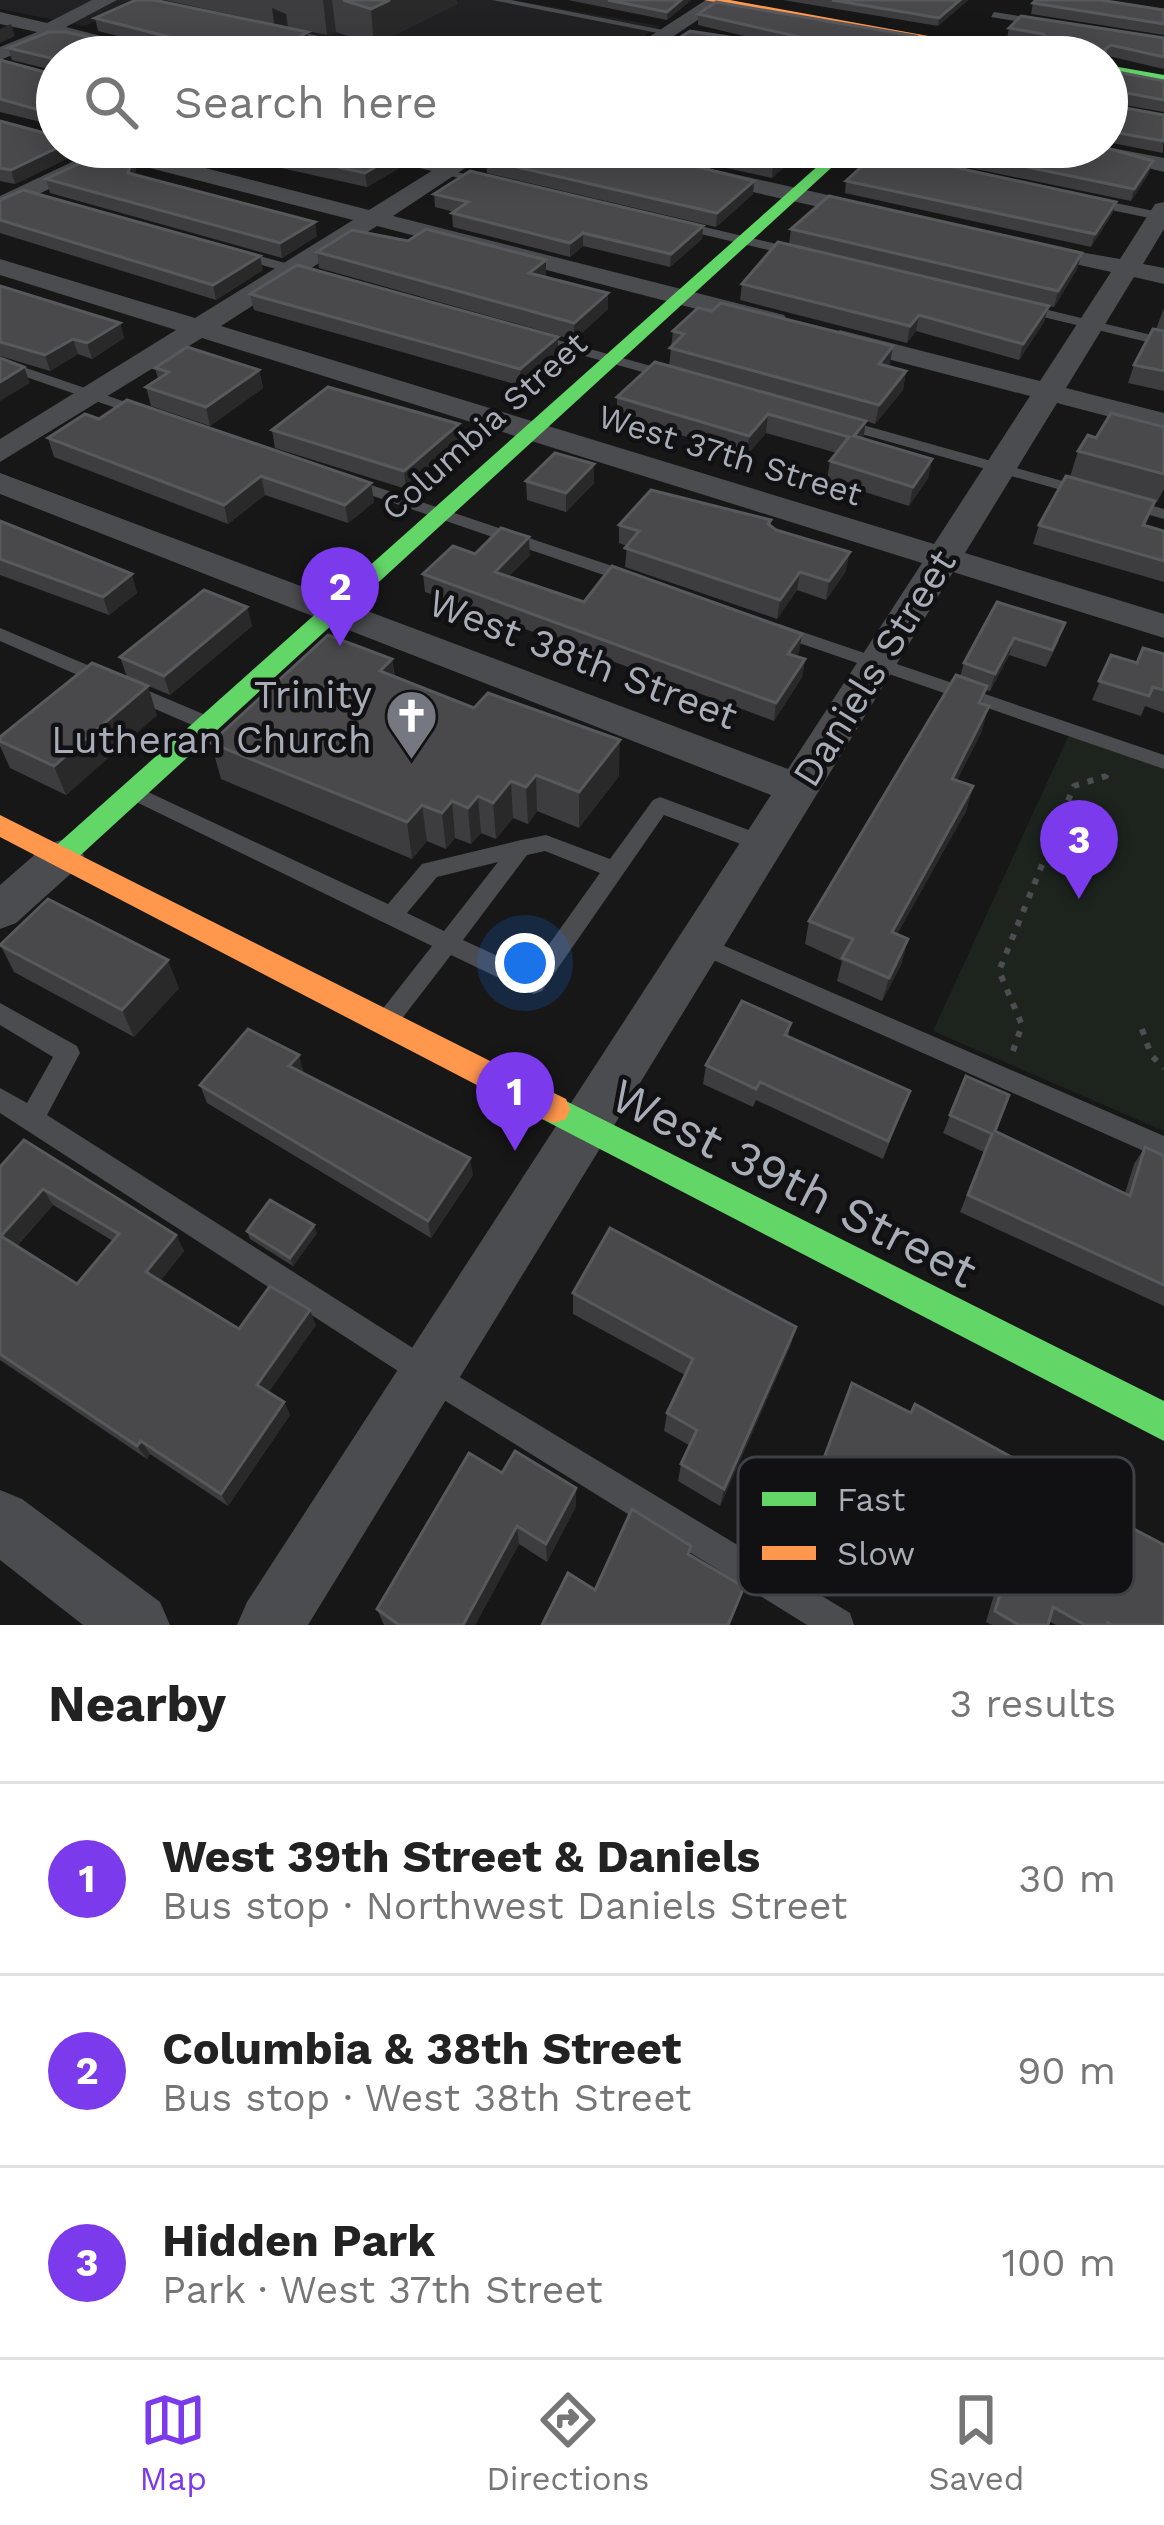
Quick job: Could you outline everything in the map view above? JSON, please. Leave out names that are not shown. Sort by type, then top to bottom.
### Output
[{"type":"street","points":[[56,31],[57,21],[108,0]]},
{"type":"street","points":[[662,36],[715,0],[888,36]]},
{"type":"street","points":[[971,36],[1002,8]]},
{"type":"street","points":[[0,18],[78,36]]},
{"type":"street","points":[[44,36],[56,31]]},
{"type":"street","points":[[0,54],[36,39]]},
{"type":"street","points":[[1128,73],[1164,79]]},
{"type":"street","points":[[1128,158],[1164,165]]},
{"type":"street","points":[[17,197],[71,168]]},
{"type":"street","points":[[184,168],[1164,422]]},
{"type":"street","points":[[0,453],[198,328],[303,273],[372,218],[452,168]]},
{"type":"street","points":[[675,168],[904,219]]},
{"type":"street","name":"Columbia Street","points":[[62,856],[822,168]]},
{"type":"street","name":"Daniels Street","points":[[270,1625],[1091,324],[1145,272],[1162,214]]},
{"type":"street","points":[[992,238],[1145,272]]},
{"type":"street","name":"West 37th Street","points":[[0,267],[1164,626]]},
{"type":"street","name":"West 38th Street","points":[[0,483],[797,789]]},
{"type":"street","name":"West 39th Street","points":[[0,825],[1164,1422]]},
{"type":"street","points":[[0,911],[62,856]]},
{"type":"street","points":[[0,1521],[137,1625]]},
{"type":"lane","points":[[497,0],[693,34]]},
{"type":"lane","points":[[1002,8],[1056,25]]},
{"type":"lane","points":[[266,15],[342,36]]},
{"type":"lane","points":[[266,28],[305,36]]},
{"type":"lane","points":[[434,168],[493,182]]},
{"type":"lane","points":[[1069,197],[1162,214]]},
{"type":"lane","points":[[653,219],[814,257]]},
{"type":"lane","points":[[224,250],[303,273]]},
{"type":"lane","points":[[999,302],[1164,342]]},
{"type":"lane","points":[[520,333],[682,379]]},
{"type":"lane","points":[[0,363],[157,417]]},
{"type":"lane","points":[[819,417],[1164,514]]},
{"type":"lane","points":[[328,475],[662,589]]},
{"type":"lane","points":[[769,626],[1164,762]]},
{"type":"lane","points":[[0,634],[208,724]]},
{"type":"lane","points":[[132,792],[534,984],[660,805],[762,844]]},
{"type":"lane","points":[[391,916],[430,870],[521,848],[546,843],[614,870]]},
{"type":"lane","points":[[385,1024],[521,848]]},
{"type":"lane","points":[[699,944],[1164,1148]]},
{"type":"lane","points":[[0,1013],[68,1053],[32,1118]]},
{"type":"lane","points":[[0,1100],[428,1374],[738,1564]]},
{"type":"lane","points":[[789,1595],[838,1625]]},
{"type":"path","points":[[1004,1077],[1022,1025],[999,971],[1074,786],[1106,776],[1118,746]]},
{"type":"path","points":[[1142,1029],[1151,1054],[1164,1068]]},
{"type":"shaded area","points":[[0,0],[512,0],[661,26],[644,36],[283,36],[137,6],[84,26],[0,9]]},
{"type":"shaded area","points":[[1069,735],[1164,768],[1164,1131],[933,1031]]},
{"type":"building","points":[[136,0],[154,0],[308,32],[300,36],[165,36],[95,18]]},
{"type":"building","points":[[343,0],[390,0],[371,9]]},
{"type":"building","points":[[608,0],[681,0],[667,12]]},
{"type":"building","points":[[832,0],[960,0],[939,18]]},
{"type":"building","points":[[1100,0],[1164,10],[1164,24],[1033,3]]},
{"type":"building","points":[[716,2],[915,36],[795,36],[698,14]]},
{"type":"building","points":[[1021,16],[1164,38],[1164,57],[1128,49],[1128,36],[1045,36],[1009,28]]},
{"type":"building","points":[[690,31],[723,36],[682,36]]},
{"type":"building","points":[[49,32],[84,36],[39,36]]},
{"type":"building","points":[[36,37],[36,55],[8,48]]},
{"type":"building","points":[[0,60],[36,70],[36,109],[0,99]]},
{"type":"building","points":[[1128,74],[1164,81],[1164,100],[1128,93]]},
{"type":"building","points":[[1128,108],[1164,115],[1164,141],[1128,135]]},
{"type":"building","points":[[0,121],[36,131],[36,158],[11,170],[0,168]]},
{"type":"building","points":[[1128,154],[1153,161],[1134,189],[1032,168],[1128,168]]},
{"type":"building","points":[[70,168],[129,168],[128,173],[315,222],[280,243],[46,179]]},
{"type":"building","points":[[521,168],[702,168],[754,181],[717,213]]},
{"type":"building","points":[[860,168],[958,168],[1116,202],[1095,234],[846,181]]},
{"type":"building","points":[[470,171],[703,226],[671,254],[583,233],[570,243],[452,213],[468,202],[434,194]]},
{"type":"building","points":[[23,190],[260,256],[213,285],[0,220],[0,200]]},
{"type":"building","points":[[829,196],[1082,253],[1058,291],[791,229]]},
{"type":"building","points":[[426,229],[546,260],[529,273],[608,293],[574,323],[317,252],[352,230],[408,241]]},
{"type":"building","points":[[778,242],[1049,306],[1023,344],[919,315],[910,326],[742,284]]},
{"type":"building","points":[[297,265],[558,337],[520,369],[250,294]]},
{"type":"building","points":[[0,286],[120,323],[87,343],[73,339],[45,355],[0,342]]},
{"type":"building","points":[[721,303],[893,346],[879,364],[906,371],[879,405],[670,348],[684,334],[673,331],[698,308],[712,311]]},
{"type":"building","points":[[1153,329],[1164,331],[1164,371],[1134,365]]},
{"type":"building","points":[[187,347],[259,370],[206,407],[146,387],[169,372],[155,368]]},
{"type":"building","points":[[0,358],[24,367],[0,382]]},
{"type":"building","points":[[655,362],[866,421],[854,436],[932,459],[913,487],[830,461],[849,437],[768,414],[749,436],[617,397]]},
{"type":"building","points":[[328,387],[459,424],[404,471],[272,430]]},
{"type":"building","points":[[127,400],[371,483],[345,505],[261,476],[224,505],[48,438],[85,414],[99,419]]},
{"type":"building","points":[[1111,413],[1164,427],[1164,474],[1078,451],[1088,435],[1096,438]]},
{"type":"building","points":[[555,453],[594,464],[566,493],[526,481]]},
{"type":"building","points":[[1066,476],[1155,501],[1143,525],[1164,531],[1164,561],[1039,525]]},
{"type":"building","points":[[651,490],[771,520],[768,524],[776,530],[850,552],[829,581],[800,572],[780,600],[625,548],[639,531],[619,525]]},
{"type":"building","points":[[0,521],[132,574],[103,597],[0,559]]},
{"type":"building","points":[[501,528],[529,537],[495,572],[584,602],[612,566],[802,634],[788,654],[805,659],[776,703],[423,574],[453,546],[475,554]]},
{"type":"building","points":[[204,590],[247,607],[164,676],[120,657]]},
{"type":"building","points":[[997,602],[1065,623],[1052,650],[1014,638],[995,674],[964,663]]},
{"type":"building","name":"Trinity Lutheran Church","points":[[328,635],[392,659],[380,671],[474,708],[488,693],[620,740],[579,792],[536,775],[526,787],[511,781],[493,803],[478,796],[468,808],[452,801],[442,813],[422,805],[407,822],[211,743]]},
{"type":"building","points":[[1143,648],[1164,654],[1164,690],[1153,687],[1149,696],[1099,681],[1111,655],[1137,663]]},
{"type":"building","points":[[92,663],[148,686],[54,766],[0,741],[0,737]]},
{"type":"building","points":[[956,675],[987,686],[979,703],[989,706],[952,779],[973,786],[892,932],[908,939],[889,978],[842,958],[853,939],[809,921]]},
{"type":"building","points":[[48,899],[168,960],[122,1010],[0,945]]},
{"type":"building","points":[[742,1001],[791,1023],[785,1035],[910,1091],[888,1141],[760,1082],[756,1089],[706,1065]]},
{"type":"building","points":[[248,1029],[299,1055],[289,1066],[470,1158],[428,1221],[200,1085]]},
{"type":"building","points":[[966,1076],[1009,1095],[995,1131],[1130,1196],[1145,1147],[1164,1156],[1164,1285],[968,1195],[992,1134],[950,1115]]},
{"type":"building","points":[[24,1140],[176,1235],[146,1272],[239,1329],[270,1286],[310,1310],[257,1385],[284,1402],[221,1494],[141,1441],[137,1446],[0,1354],[0,1167]],"holes":[[[43,1189],[119,1234],[77,1284],[1,1236]]]},
{"type":"building","points":[[270,1200],[314,1225],[290,1258],[247,1231]]},
{"type":"building","points":[[610,1228],[796,1327],[724,1489],[681,1464],[697,1430],[667,1413],[693,1359],[573,1293]]},
{"type":"building","points":[[852,1383],[911,1413],[915,1404],[1011,1457],[824,1457]]},
{"type":"building","points":[[515,1451],[576,1488],[546,1544],[517,1526],[463,1625],[399,1625],[377,1609],[469,1453],[502,1473]]},
{"type":"building","points":[[632,1509],[691,1546],[688,1554],[738,1583],[741,1595],[728,1625],[542,1625],[568,1573],[595,1590]]},
{"type":"building","points":[[1134,1529],[1164,1545],[1164,1625],[1085,1625],[1053,1607],[1048,1625],[1019,1625],[995,1611],[1000,1595],[1134,1595]]},
{"type":"traffic: fast","points":[[1128,73],[1164,79]]},
{"type":"traffic: fast","points":[[62,856],[824,168]]},
{"type":"traffic: fast","points":[[554,1109],[1164,1422]]},
{"type":"traffic: slow","points":[[710,0],[917,36]]},
{"type":"traffic: slow","points":[[0,825],[554,1109]]},
{"type":"place","name":"Columbia & 38th Street","points":[[340,646]]},
{"type":"place","name":"Trinity Lutheran Church","points":[[411,762]]},
{"type":"place","name":"Hidden Park","points":[[1079,899]]},
{"type":"place","name":"West 39th Street & Daniels","points":[[515,1151]]}]
